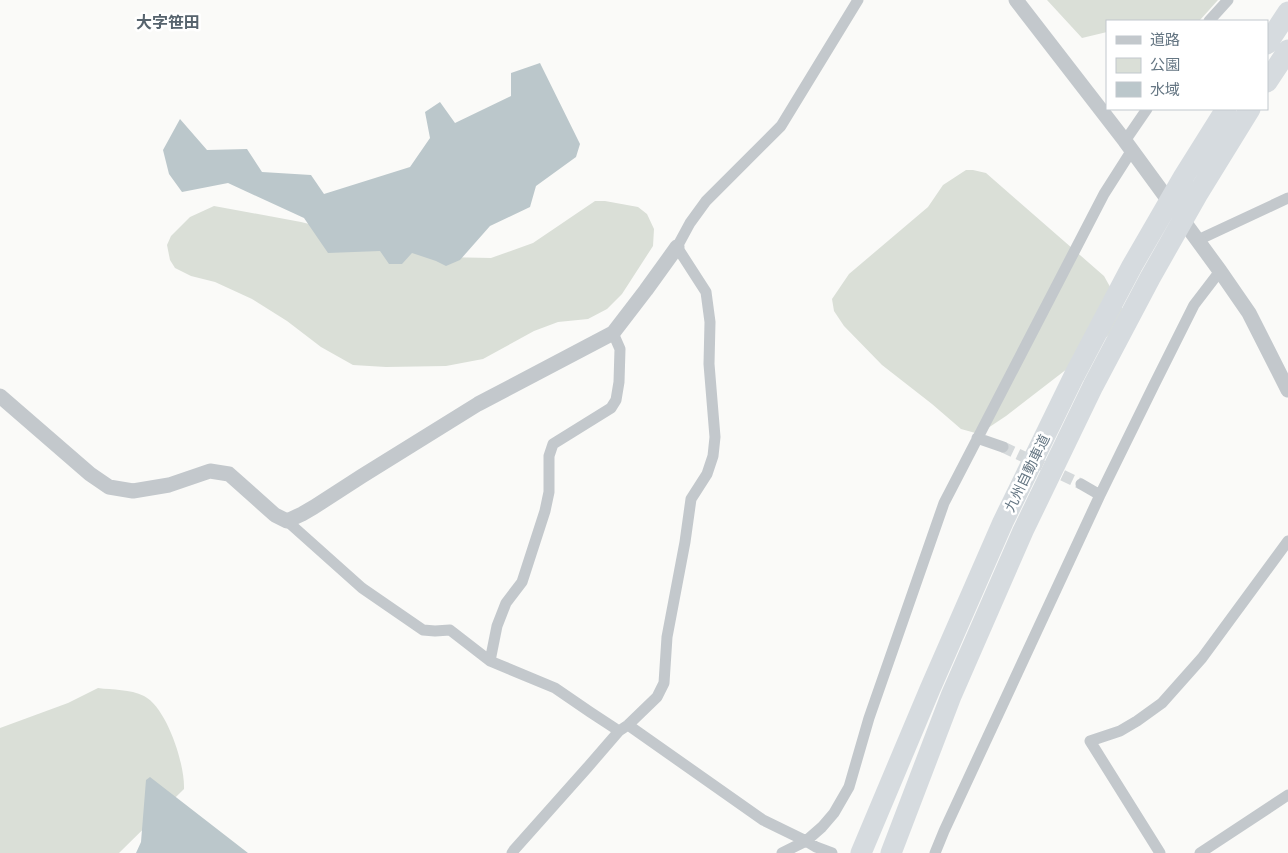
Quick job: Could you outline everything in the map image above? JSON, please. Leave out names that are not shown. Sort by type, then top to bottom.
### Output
[{"type":"highway","points":[[1268,42],[1288,12]]},
{"type":"highway","points":[[1269,79],[1288,50]]},
{"type":"highway","points":[[1269,79],[1288,55]]},
{"type":"highway","name":"九州自動車道","points":[[861,853],[1003,522],[1074,376],[1132,266],[1184,176],[1225,110]]},
{"type":"highway","name":"九州自動車道","points":[[893,849],[951,696],[1022,531],[1093,386],[1173,237],[1249,110]]},
{"type":"street","points":[[287,520],[314,507],[478,404],[613,333],[677,247],[690,223],[706,201],[781,126],[858,0]]},
{"type":"street","points":[[1016,0],[1129,145],[1220,271],[1249,313],[1288,390]]},
{"type":"street","points":[[1211,20],[1228,0]]},
{"type":"street","points":[[782,853],[806,840],[822,827],[834,813],[848,787],[869,718],[944,503],[1146,110]]},
{"type":"street","points":[[1198,240],[1288,198]]},
{"type":"street","points":[[512,853],[624,728],[657,697],[664,683],[667,637],[691,500],[707,474],[713,456],[715,437],[709,364],[710,322],[706,292],[677,247]]},
{"type":"street","points":[[935,853],[1100,495],[1194,305],[1220,271]]},
{"type":"street","points":[[490,661],[497,626],[506,604],[522,582],[545,511],[549,492],[549,456],[553,444],[611,408],[616,400],[619,382],[620,349],[613,333]]},
{"type":"street","points":[[0,396],[90,474],[109,487],[133,491],[169,485],[210,471],[229,474],[275,515],[287,520],[362,588],[422,630],[450,630],[490,661],[555,688],[590,712],[624,728],[763,820],[832,853]]},
{"type":"street","points":[[977,438],[1003,447]]},
{"type":"street","points":[[1081,484],[1100,495]]},
{"type":"street","points":[[1160,853],[1090,741],[1120,731],[1137,722],[1162,703],[1202,658],[1288,541]]},
{"type":"street","points":[[1200,853],[1288,795]]},
{"type":"green space","points":[[1047,0],[1218,0],[1200,20],[1106,20],[1106,32],[1082,38]]},
{"type":"green space","points":[[966,170],[986,173],[1104,276],[1123,310],[1121,323],[1098,345],[1006,416],[979,434],[961,429],[882,365],[844,326],[834,311],[832,299],[849,274],[928,207],[943,185]]},
{"type":"green space","points":[[595,201],[638,207],[647,214],[654,229],[653,246],[622,294],[607,309],[588,319],[558,322],[534,331],[483,359],[446,366],[386,367],[353,365],[321,347],[287,321],[252,299],[215,282],[191,276],[175,268],[170,260],[167,245],[171,236],[190,217],[214,206],[301,222],[443,257],[491,258],[533,243]]},
{"type":"green space","points":[[98,688],[133,692],[144,696],[152,702],[167,724],[173,738],[184,778],[184,789],[119,853],[0,853],[0,728],[68,703]]},
{"type":"water","points":[[540,63],[580,144],[576,157],[536,186],[530,207],[490,226],[460,260],[446,266],[412,253],[402,264],[389,264],[380,251],[328,253],[304,218],[228,183],[182,192],[169,174],[163,150],[180,119],[207,150],[247,149],[262,172],[311,175],[324,194],[410,167],[430,138],[425,112],[440,102],[455,123],[511,96],[511,73]]},
{"type":"water","points":[[150,777],[248,853],[136,853],[141,842],[146,780]]},
{"type":"tunnel","points":[[1003,447],[1081,484]]},
{"type":"district","name":"大字笹田","points":[[168,22]]}]
